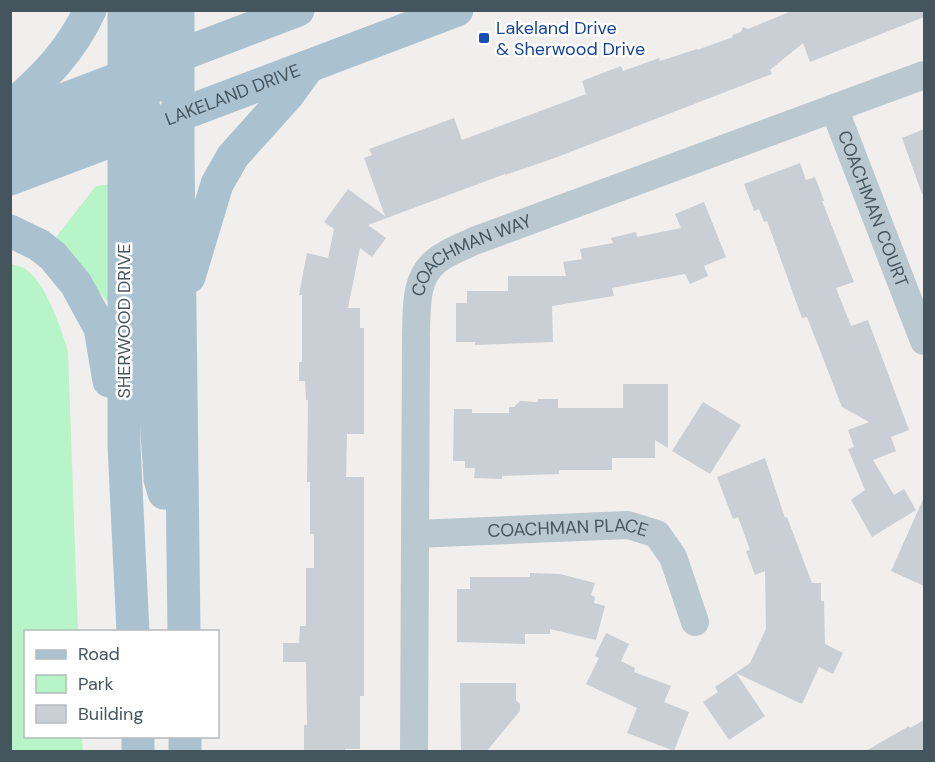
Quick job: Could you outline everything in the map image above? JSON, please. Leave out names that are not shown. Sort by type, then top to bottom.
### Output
[{"type":"main road","points":[[10,108],[45,77],[72,46],[90,10]]},
{"type":"main road","name":"SHERWOOD DRIVE","points":[[124,10],[145,81],[178,116],[184,630]]},
{"type":"main road","points":[[145,81],[152,10]]},
{"type":"main road","name":"SHERWOOD DRIVE","points":[[133,630],[124,446],[136,133],[145,81],[178,10]]},
{"type":"main road","points":[[10,149],[145,81],[298,10]]},
{"type":"main road","name":"LAKELAND DRIVE","points":[[10,179],[457,10]]},
{"type":"main road","points":[[180,307],[217,184],[233,156],[287,96],[308,67]]},
{"type":"main road","points":[[10,120],[145,81]]},
{"type":"main road","points":[[136,133],[160,479],[183,577]]},
{"type":"main road","points":[[10,231],[39,245],[53,256],[76,284],[99,328],[124,446]]},
{"type":"street","name":"COACHMAN WAY","points":[[414,752],[417,293],[425,273],[437,260],[514,224],[924,75]]},
{"type":"street","name":"COACHMAN COURT","points":[[834,108],[924,341]]},
{"type":"street","name":"COACHMAN PLACE","points":[[416,534],[628,525],[648,531],[657,534],[673,557],[695,622]]},
{"type":"green space","points":[[111,184],[109,301],[107,301],[57,243],[57,236],[96,186]]},
{"type":"green space","points":[[11,264],[28,271],[41,286],[57,320],[68,352],[78,630],[24,630],[24,738],[82,738],[83,751],[11,751]]},
{"type":"building","points":[[794,10],[924,10],[924,17],[810,62],[803,43],[770,70],[772,74],[552,159],[368,225],[386,238],[372,257],[360,248],[348,308],[360,308],[360,328],[364,328],[364,434],[347,434],[346,477],[364,477],[364,696],[360,696],[360,749],[345,749],[345,752],[304,752],[304,725],[307,725],[306,662],[283,662],[283,643],[299,643],[300,626],[306,626],[306,568],[314,568],[314,534],[310,534],[310,482],[307,482],[308,400],[306,400],[305,381],[299,381],[299,362],[302,362],[302,295],[299,295],[307,253],[328,258],[334,229],[324,222],[348,189],[385,216],[364,158],[372,155],[369,149],[454,118],[462,140],[586,94],[582,81],[621,66],[623,71],[659,58],[660,61],[697,50],[733,37],[732,35],[741,32],[743,27],[748,29]]},
{"type":"building","points":[[924,129],[924,194],[922,194],[902,138]]},
{"type":"building","points":[[800,163],[806,180],[815,177],[854,282],[836,288],[851,326],[868,320],[909,430],[891,437],[896,451],[873,460],[894,495],[904,489],[916,510],[872,537],[851,500],[865,490],[848,449],[854,447],[848,430],[869,422],[842,407],[807,317],[802,318],[767,221],[764,222],[759,209],[754,211],[744,184]]},
{"type":"building","points":[[704,202],[726,257],[704,266],[708,276],[690,284],[685,274],[612,288],[614,296],[552,306],[553,342],[475,345],[475,342],[456,342],[456,303],[467,303],[467,291],[508,291],[508,276],[566,276],[563,262],[582,259],[580,249],[613,243],[611,238],[636,232],[637,237],[681,228],[675,214]]},
{"type":"building","points":[[623,384],[668,384],[668,448],[655,440],[655,458],[612,458],[612,470],[559,470],[559,474],[502,476],[502,479],[474,478],[475,468],[465,468],[465,461],[453,461],[454,409],[472,409],[472,413],[509,413],[509,407],[514,407],[520,401],[538,402],[538,399],[558,399],[558,408],[623,408]]},
{"type":"building","points":[[703,402],[741,425],[710,474],[672,451]]},
{"type":"building","points":[[765,458],[785,518],[787,517],[812,583],[821,583],[821,601],[824,601],[825,644],[843,653],[833,674],[819,667],[802,704],[736,673],[765,716],[729,740],[703,702],[718,692],[715,687],[750,663],[766,629],[765,571],[755,575],[746,551],[750,550],[738,517],[733,519],[717,477]]},
{"type":"building","points":[[924,497],[924,586],[891,571]]},
{"type":"building","points":[[530,573],[560,574],[595,583],[591,595],[595,597],[594,603],[605,606],[596,640],[550,629],[550,634],[525,634],[525,644],[457,642],[457,589],[470,589],[470,577],[530,577]]},
{"type":"building","points":[[606,633],[629,644],[621,661],[635,668],[634,672],[671,686],[664,702],[689,712],[674,751],[627,733],[637,708],[586,684],[599,658],[595,656]]},
{"type":"building","points":[[460,683],[516,683],[516,700],[520,704],[520,711],[486,752],[461,752]]},
{"type":"building","points":[[924,720],[924,752],[864,752],[909,726],[910,728]]},
{"type":"place","name":"Lakeland Drive & Sherwood Drive","points":[[484,38]]}]
